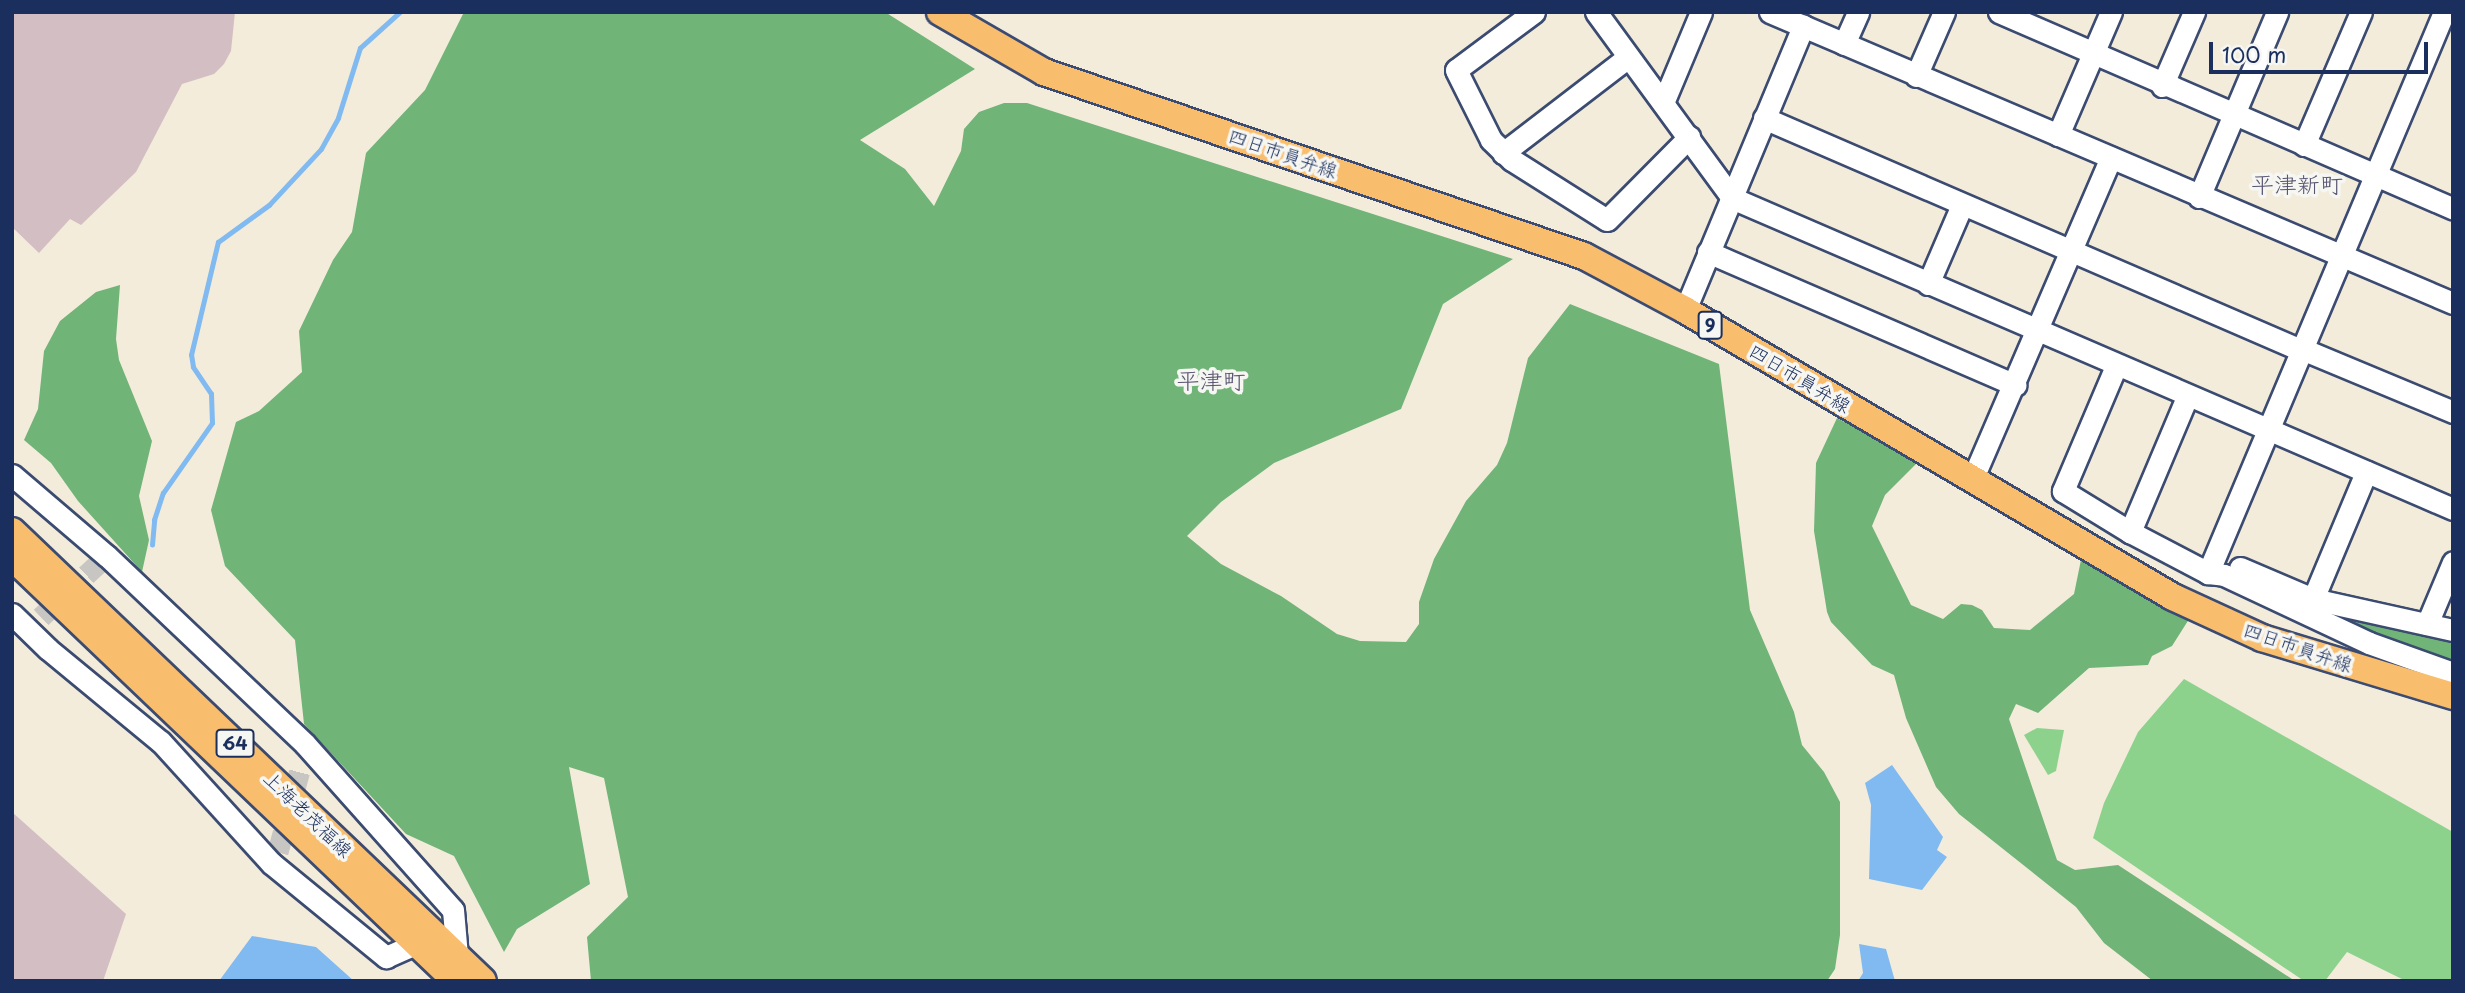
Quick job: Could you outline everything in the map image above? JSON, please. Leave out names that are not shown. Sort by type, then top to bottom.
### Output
[{"type":"main road","name":"四日市員弁線","points":[[940,12],[1044,72],[1584,256],[1685,310],[2173,597],[2262,638],[2453,696]]},
{"type":"main road","name":"上海老茂福線","points":[[12,531],[457,968]]},
{"type":"main road","name":"上海老茂福線","points":[[12,557],[417,943],[483,981]]},
{"type":"street","points":[[1534,12],[1456,70],[1491,140],[1503,153],[1607,220],[1689,137]]},
{"type":"street","points":[[1596,12],[1732,198],[2187,397],[2453,509]]},
{"type":"street","points":[[1662,103],[1702,12]]},
{"type":"street","points":[[1770,12],[2453,303]]},
{"type":"street","points":[[1844,44],[1858,12]]},
{"type":"street","points":[[1916,76],[1944,12]]},
{"type":"street","points":[[1999,12],[2024,17],[2091,56],[2375,175],[2451,202]]},
{"type":"street","points":[[2058,135],[2111,12]]},
{"type":"street","points":[[2162,86],[2194,12]]},
{"type":"street","points":[[2199,197],[2277,12]]},
{"type":"street","points":[[2304,145],[2361,12]]},
{"type":"street","points":[[2211,565],[2444,12]]},
{"type":"street","points":[[1685,310],[1803,26]]},
{"type":"street","points":[[1503,153],[1628,57]]},
{"type":"street","points":[[1764,118],[2072,253],[2453,412]]},
{"type":"street","points":[[1972,480],[2111,158]]},
{"type":"street","points":[[1928,284],[1962,205]]},
{"type":"street","points":[[1708,252],[2015,385]]},
{"type":"street","points":[[2116,366],[2063,491],[2197,571],[2211,565],[2313,599],[2453,630]]},
{"type":"street","points":[[2130,532],[2187,397]]},
{"type":"street","points":[[2313,599],[2366,472]]},
{"type":"street","points":[[12,475],[305,744],[453,910],[457,968]]},
{"type":"street","points":[[2427,624],[2453,562]]},
{"type":"street","points":[[2211,565],[2224,575],[2369,643],[2453,673]]},
{"type":"street","points":[[12,614],[34,623],[161,742],[238,828],[386,957],[417,943]]},
{"type":"street","points":[[301,766],[305,744]]},
{"type":"shaded area","points":[[12,12],[235,12],[231,51],[224,64],[214,74],[182,84],[136,172],[81,225],[70,219],[39,253],[12,227]]},
{"type":"shaded area","points":[[12,812],[126,914],[103,981],[12,981]]},
{"type":"green space","points":[[464,12],[885,12],[975,69],[860,140],[905,169],[934,206],[961,151],[964,129],[979,112],[1004,103],[1027,103],[1513,259],[1443,304],[1401,409],[1274,463],[1221,502],[1187,536],[1221,564],[1281,596],[1337,634],[1360,641],[1406,642],[1419,624],[1419,602],[1434,559],[1466,501],[1497,465],[1507,443],[1528,358],[1570,304],[1719,364],[1750,610],[1794,712],[1802,745],[1824,772],[1840,802],[1840,935],[1835,969],[1827,981],[591,981],[587,937],[628,897],[604,778],[569,767],[590,884],[517,929],[504,952],[454,856],[406,834],[304,724],[295,640],[225,566],[211,510],[236,422],[259,411],[302,372],[299,331],[333,260],[352,232],[366,153],[425,90]]},
{"type":"green space","points":[[120,285],[116,339],[119,360],[152,441],[139,496],[149,540],[142,572],[78,501],[51,463],[24,440],[38,409],[44,351],[60,321],[96,292]]},
{"type":"green space","points":[[1837,418],[1919,461],[1885,495],[1872,526],[1911,605],[1943,619],[1961,604],[1972,605],[1982,610],[1994,628],[2030,630],[2074,594],[2082,555],[2191,616],[2172,646],[2152,656],[2148,665],[2089,668],[2038,713],[2016,704],[2009,719],[2057,860],[2075,870],[2118,865],[2295,981],[2153,981],[2104,943],[2076,907],[1959,814],[1936,787],[1906,718],[1894,675],[1872,665],[1831,622],[1827,612],[1814,531],[1816,463]]},
{"type":"green space","points":[[2341,614],[2453,635],[2453,662],[2372,636]]},
{"type":"green space","points":[[2184,679],[2453,832],[2453,981],[2406,981],[2347,952],[2325,981],[2304,981],[2093,838],[2104,803],[2138,732]]},
{"type":"green space","points":[[2037,728],[2064,730],[2056,771],[2048,775],[2024,735]]},
{"type":"water","points":[[1892,765],[1943,837],[1937,850],[1947,857],[1922,890],[1869,879],[1871,805],[1865,783]]},
{"type":"water","points":[[252,936],[316,947],[354,981],[219,981]]},
{"type":"water","points":[[1859,944],[1886,949],[1895,981],[1858,981],[1863,973]]},
{"type":"waterway","points":[[152,545],[154,520],[163,493],[212,423],[211,394],[193,367],[191,355],[218,242],[269,205],[321,149],[338,118],[360,48],[400,12]]},
{"type":"tunnel","points":[[41,617],[101,561]]},
{"type":"tunnel","points":[[278,852],[301,766]]},
{"type":"district","name":"平津新町","points":[[2297,184]]},
{"type":"district","name":"平津町","points":[[1211,380]]}]
